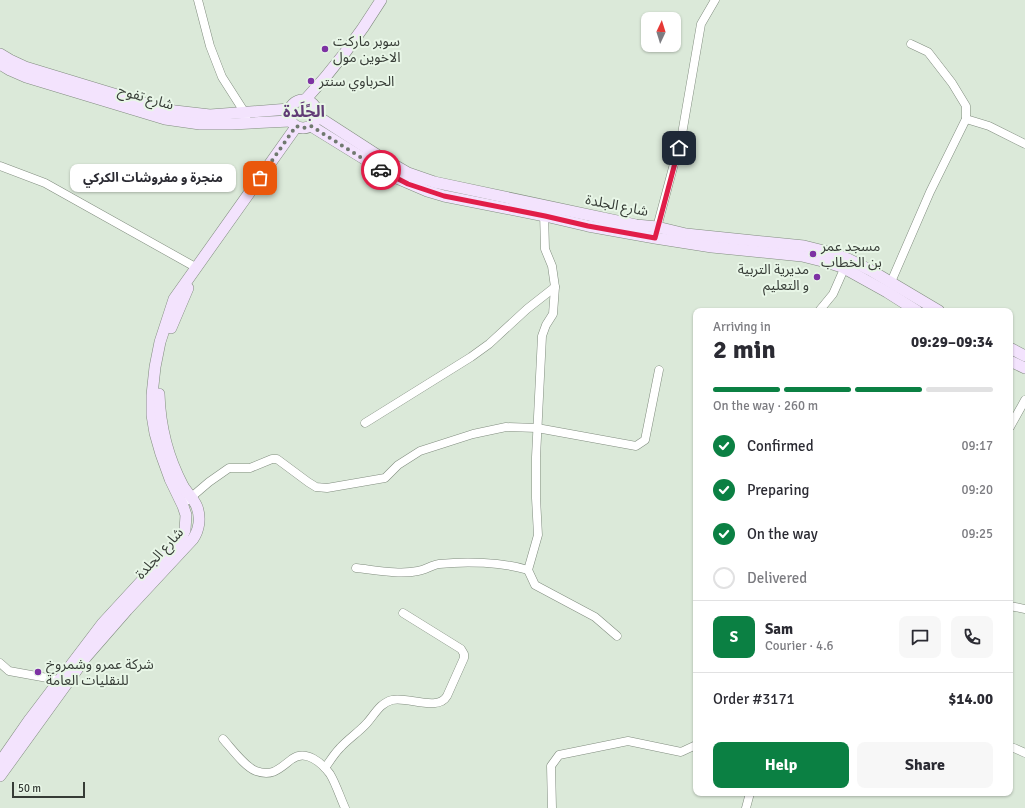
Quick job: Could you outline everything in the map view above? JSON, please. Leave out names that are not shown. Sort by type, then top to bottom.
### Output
[{"type":"street","points":[[198,0],[210,46],[222,77],[246,118]]},
{"type":"street","points":[[306,100],[328,75],[381,0]]},
{"type":"street","points":[[656,233],[682,134],[701,24],[715,0]]},
{"type":"street","points":[[891,282],[930,192],[966,119],[966,106],[952,83],[928,52],[911,44]]},
{"type":"street","points":[[0,54],[25,67],[150,105],[175,111],[246,118],[289,109],[296,101],[306,100],[313,104],[315,116]]},
{"type":"street","name":"شارع تفوح","points":[[0,64],[26,77],[165,119],[200,124],[246,118],[293,124]]},
{"type":"street","points":[[289,109],[288,113],[293,124],[304,128],[315,116],[328,75]]},
{"type":"street","name":"شارع الجلدة","points":[[315,116],[392,176],[408,184],[444,196],[544,211],[588,226],[804,246],[832,253],[848,259],[891,282],[934,308]]},
{"type":"street","points":[[966,119],[989,126],[1025,144]]},
{"type":"street","name":"شارع الجلدة","points":[[0,762],[64,681],[192,540],[198,528],[199,515],[197,506],[187,501],[184,486],[170,454],[162,425],[159,395],[161,368],[171,327],[197,268],[293,124]]},
{"type":"street","points":[[0,166],[45,183],[197,268]]},
{"type":"street","points":[[544,211],[545,249],[552,266],[555,287],[553,314],[546,325],[542,336],[537,428],[536,498],[538,535],[528,570],[535,585],[595,617],[617,636]]},
{"type":"street","name":"شارع الجلدة","points":[[656,233],[712,247],[802,256],[826,262],[844,269],[887,292],[912,308]]},
{"type":"street","points":[[821,308],[833,294],[844,269]]},
{"type":"street","points":[[366,423],[490,344],[526,309],[555,287]]},
{"type":"street","points":[[1013,349],[1025,355]]},
{"type":"street","points":[[1013,362],[1025,368]]},
{"type":"street","points":[[187,501],[229,468],[250,468],[272,459],[277,459],[316,487],[327,488],[385,478],[398,465],[420,451],[473,434],[506,426],[537,428],[636,446],[645,440],[659,370]]},
{"type":"street","points":[[1013,422],[1025,400]]},
{"type":"street","points":[[356,568],[393,572],[419,571],[437,564],[462,563],[514,566],[528,570]]},
{"type":"street","points":[[1013,607],[1025,609]]},
{"type":"street","points":[[325,768],[339,748],[367,723],[385,703],[401,700],[438,703],[444,701],[448,696],[464,660],[464,652],[403,613]]},
{"type":"street","points":[[0,663],[9,671],[64,681]]},
{"type":"street","name":"شارع الجلدة","points":[[0,776],[64,681]]},
{"type":"street","points":[[223,739],[249,768],[262,773],[274,772],[285,766],[292,759],[301,756],[311,757],[331,775],[345,808]]},
{"type":"street","points":[[552,808],[551,766],[559,755],[628,741],[681,752],[693,746]]},
{"type":"street","points":[[1014,748],[1025,753]]},
{"type":"street","points":[[746,808],[749,796]]},
{"type":"way so far","points":[[260,178],[296,126],[299,128],[308,128],[311,126],[381,170]]},
{"type":"place","name":"سوبر ماركت الاخوين مول","points":[[325,49]]},
{"type":"place","name":"الحرباوي سنتر","points":[[311,81]]},
{"type":"place","name":"منجرة و مفروشات الكركي","points":[[260,178]]},
{"type":"place","name":"مسجد عمر بن الخطاب","points":[[813,254]]},
{"type":"place","name":"مديرية التربية و التعليم","points":[[817,277]]},
{"type":"place","name":"شركة عمرو وشمروخ للنقليات العامة","points":[[38,672]]},
{"type":"district","name":"الجًلَدة","points":[[304,111]]},
{"type":"route","points":[[381,170],[408,184],[444,196],[588,226],[655,238],[679,148]]}]
